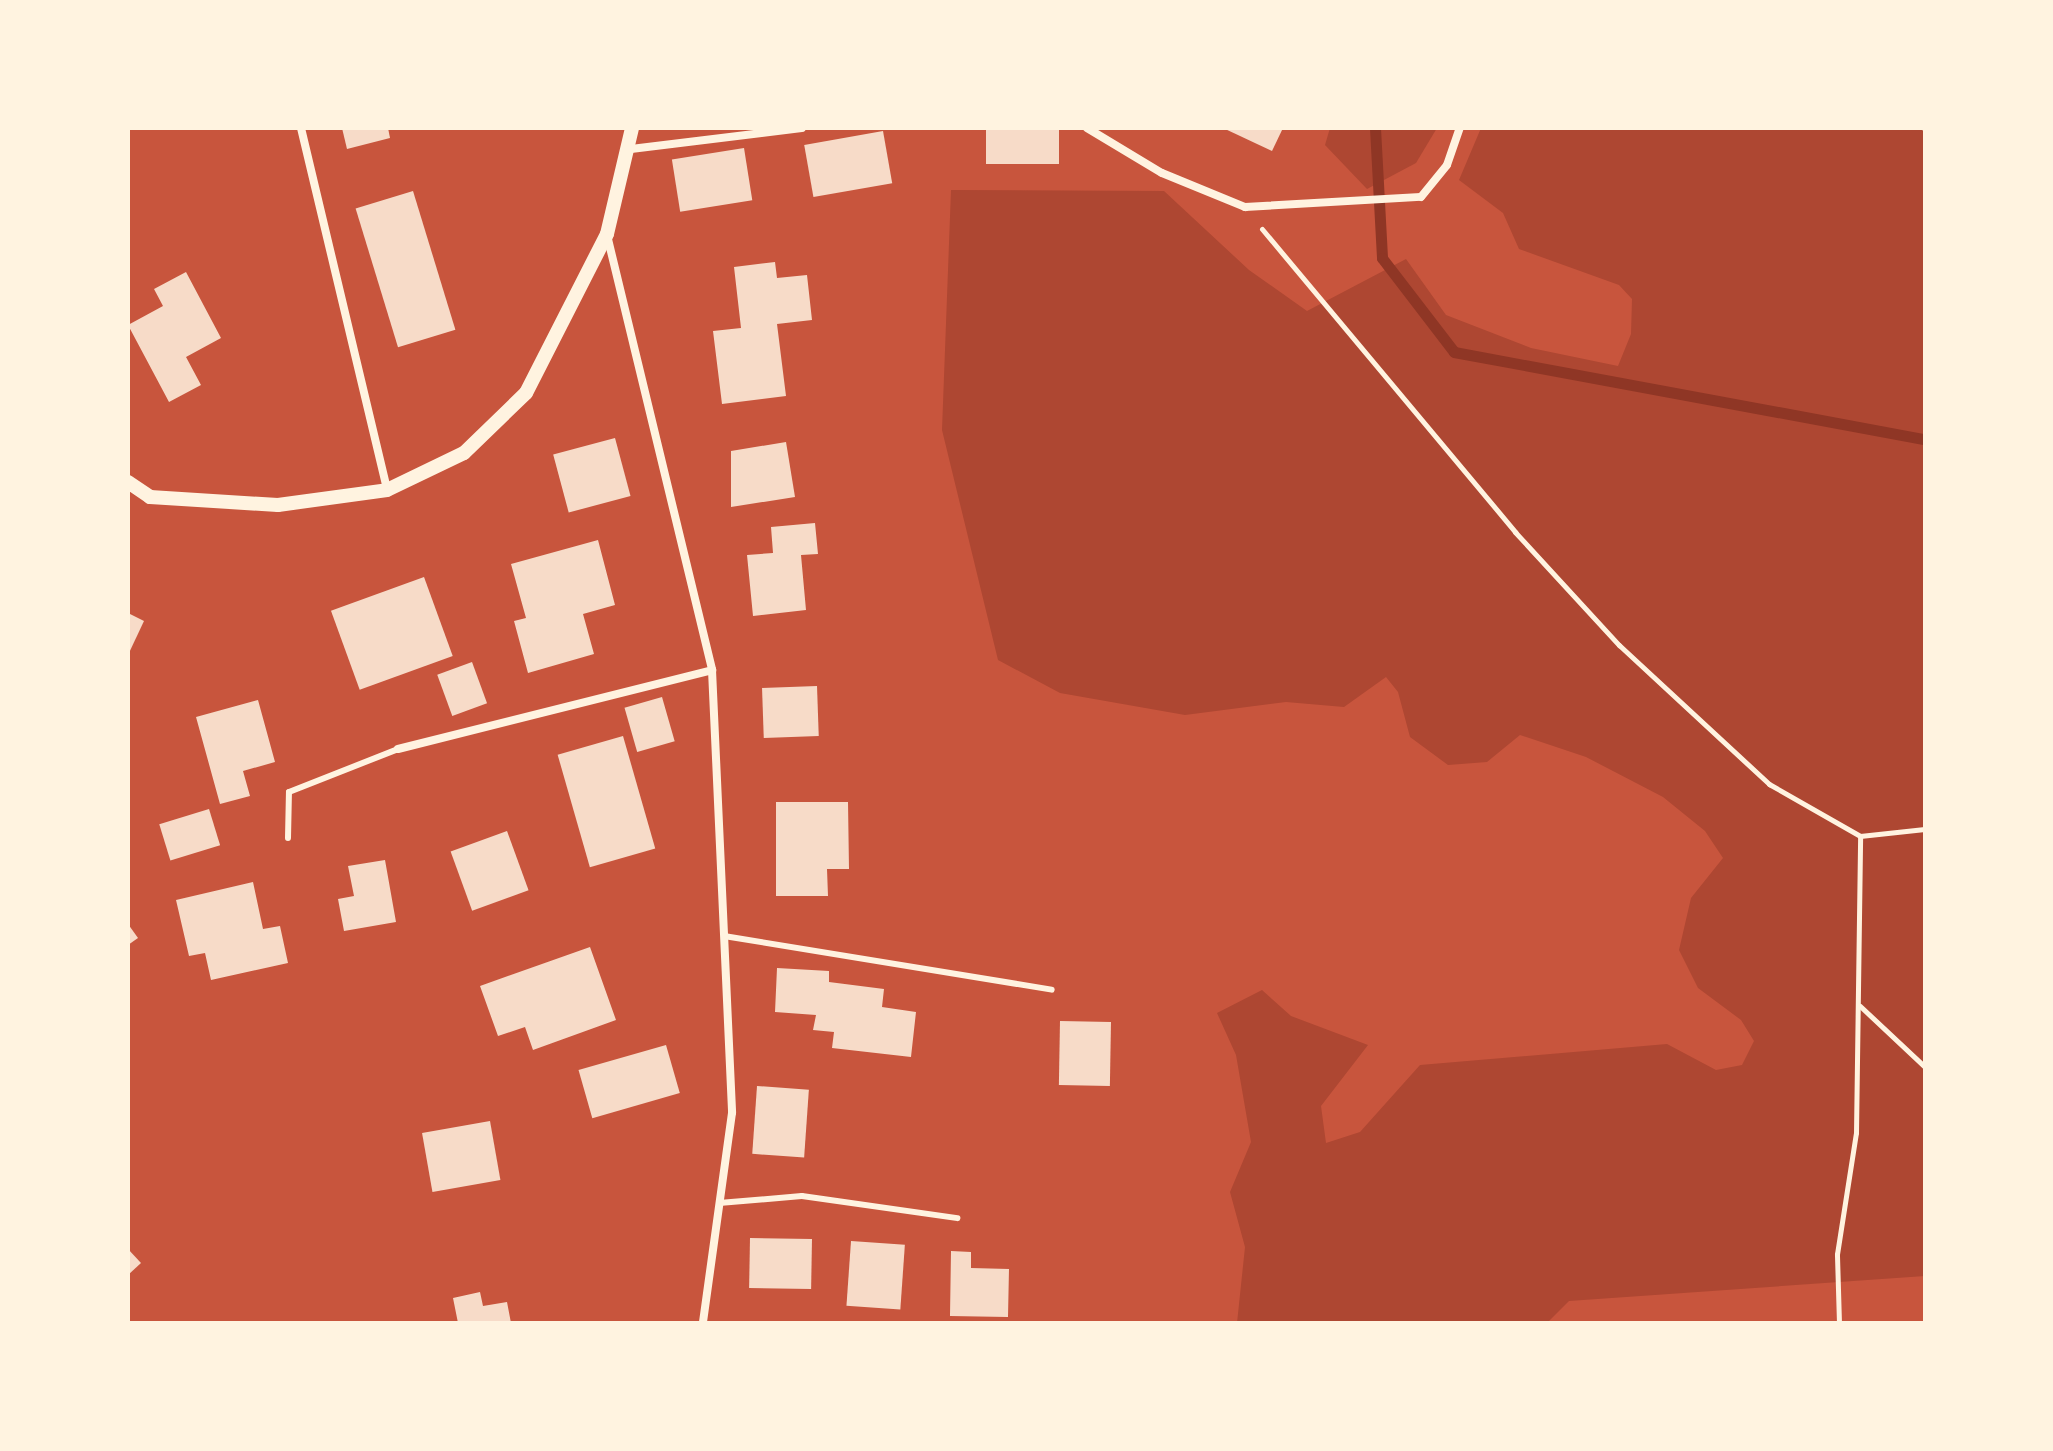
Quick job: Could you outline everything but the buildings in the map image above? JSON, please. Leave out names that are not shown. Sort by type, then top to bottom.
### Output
[{"type":"street","points":[[301,128],[387,490]]},
{"type":"street","points":[[128,482],[150,497],[278,505],[387,490],[464,453],[526,393],[607,234],[631,149],[632,128]]},
{"type":"street","points":[[631,149],[802,128]]},
{"type":"street","points":[[1087,128],[1162,173],[1245,207],[1421,197],[1447,165],[1460,128]]},
{"type":"street","points":[[607,234],[712,670],[732,1113],[703,1323]]},
{"type":"street","points":[[398,749],[712,670]]},
{"type":"lane","points":[[288,838],[289,792],[398,749]]},
{"type":"lane","points":[[724,936],[1052,990]]},
{"type":"lane","points":[[719,1203],[802,1196],[957,1218]]},
{"type":"path","points":[[1245,207],[1336,323],[1619,645],[1769,784],[1860,836],[1925,829]]},
{"type":"path","points":[[1839,1323],[1837,1254],[1856,1133],[1860,836]]},
{"type":"path","points":[[1860,1006],[1925,1067]]},
{"type":"shaded area","points":[[1330,128],[1437,128],[1416,163],[1367,189],[1325,145]]},
{"type":"shaded area","points":[[1481,128],[1925,128],[1925,1276],[1569,1301],[1547,1323],[1237,1323],[1245,1247],[1230,1192],[1251,1142],[1236,1055],[1217,1013],[1262,990],[1291,1016],[1368,1045],[1321,1106],[1326,1143],[1360,1132],[1420,1065],[1667,1044],[1716,1070],[1742,1065],[1754,1041],[1741,1020],[1698,988],[1679,950],[1691,898],[1723,858],[1705,831],[1663,797],[1586,757],[1520,735],[1487,762],[1448,765],[1410,737],[1398,692],[1386,677],[1344,707],[1286,702],[1185,715],[1060,693],[998,660],[942,430],[951,190],[1164,191],[1249,270],[1307,311],[1406,259],[1446,315],[1531,348],[1618,366],[1631,334],[1632,299],[1619,285],[1519,249],[1503,213],[1459,180]]},
{"type":"waterway","points":[[1375,128],[1382,258],[1454,352],[1925,439]]}]
